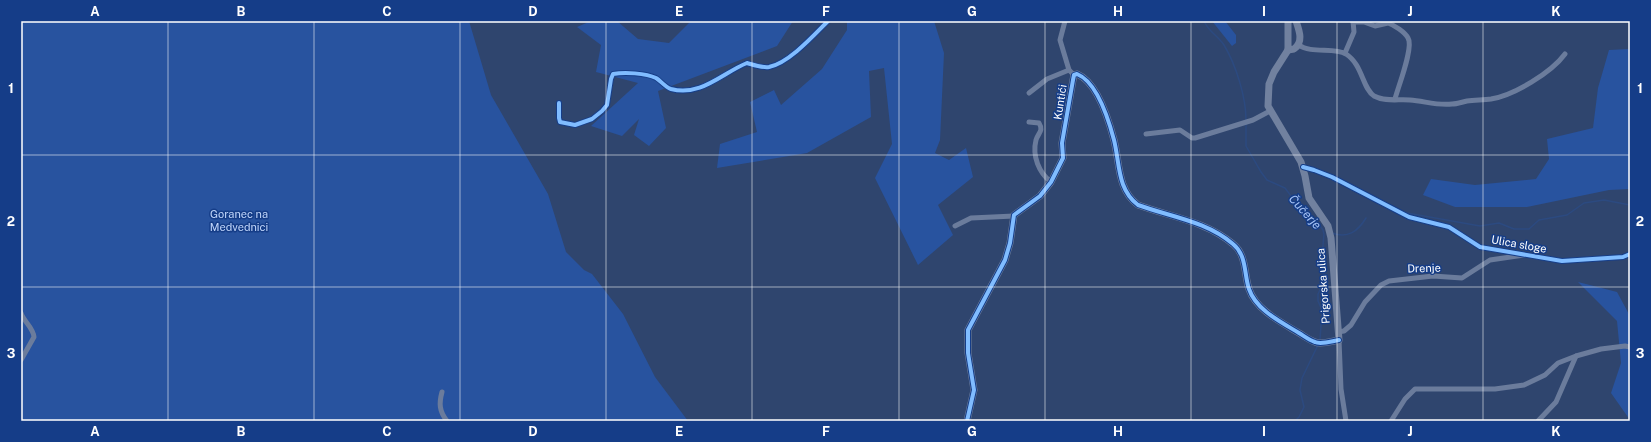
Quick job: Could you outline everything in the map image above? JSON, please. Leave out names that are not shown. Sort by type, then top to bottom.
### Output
[{"type":"street","points":[[559,103],[560,122],[575,124],[592,119],[607,105],[613,74],[621,73],[655,78],[670,89],[683,90],[709,85],[747,63],[770,67],[782,62],[808,41],[828,21]]},
{"type":"street","points":[[1029,93],[1046,79],[1072,73],[1060,40],[1065,21]]},
{"type":"street","points":[[1288,21],[1288,50],[1294,49],[1299,45],[1300,37],[1296,21]]},
{"type":"street","points":[[1345,53],[1354,32],[1353,21],[1364,22],[1375,26],[1388,23],[1408,37],[1410,42],[1405,68],[1395,99]]},
{"type":"street","points":[[1299,45],[1307,49],[1345,53],[1356,62],[1370,92],[1374,96],[1384,99],[1453,104],[1501,96],[1534,81],[1565,54]]},
{"type":"street","name":"Prigorska ulica","points":[[1288,50],[1274,72],[1269,84],[1268,99],[1270,111],[1303,167],[1309,198],[1328,228],[1339,340],[1341,388],[1346,421]]},
{"type":"street","name":"Kuntići","points":[[1014,216],[1020,209],[1040,196],[1051,182],[1063,158],[1062,143],[1072,73],[1077,74],[1082,76],[1089,83],[1097,94],[1114,140],[1121,181],[1130,199],[1138,205],[1206,226],[1235,245],[1244,264],[1250,291],[1255,300],[1265,311],[1319,343],[1339,340]]},
{"type":"street","points":[[1146,134],[1180,130],[1192,138],[1195,138],[1247,122],[1270,111]]},
{"type":"street","points":[[1028,122],[1036,122],[1041,126],[1041,131],[1035,142],[1036,158],[1042,174],[1051,182]]},
{"type":"street","name":"Ulica sloge","points":[[1303,167],[1332,177],[1409,217],[1449,227],[1480,246],[1562,260],[1623,257],[1630,254]]},
{"type":"street","points":[[955,226],[971,218],[1014,216],[1010,243],[1005,260],[968,330],[968,353],[974,390],[967,421]]},
{"type":"street","name":"Drenje","points":[[1338,332],[1344,331],[1351,325],[1365,302],[1381,285],[1389,281],[1433,276],[1462,278],[1490,260],[1528,255]]},
{"type":"street","points":[[21,313],[24,320],[32,329],[34,337],[21,360]]},
{"type":"street","points":[[1391,421],[1405,399],[1415,389],[1495,389],[1524,385],[1545,375],[1558,363],[1576,356],[1601,349],[1625,346],[1630,347]]},
{"type":"street","points":[[1538,421],[1556,402],[1576,356]]},
{"type":"street","points":[[442,392],[439,402],[447,421]]},
{"type":"green space","name":"Goranec na Medvednici","points":[[21,21],[469,21],[491,95],[548,194],[566,252],[584,270],[592,274],[623,314],[655,377],[688,421],[21,421]]},
{"type":"green space","points":[[591,21],[617,21],[638,39],[669,43],[691,21],[793,21],[777,46],[658,91],[666,128],[649,146],[634,135],[639,119],[622,136],[591,126],[638,83],[596,72],[601,45],[577,27]]},
{"type":"green space","points":[[847,21],[934,21],[944,53],[940,140],[935,153],[949,160],[966,148],[973,177],[938,205],[953,235],[918,265],[875,178],[892,144],[884,68],[869,71],[871,117],[807,153],[717,168],[720,144],[757,132],[750,102],[774,90],[781,105],[822,69],[847,30]]},
{"type":"green space","points":[[1212,21],[1225,21],[1236,35],[1236,43],[1232,46]]},
{"type":"green space","points":[[1630,49],[1630,189],[1609,190],[1527,207],[1455,207],[1423,195],[1431,179],[1475,185],[1536,179],[1549,159],[1547,139],[1593,128],[1598,88],[1609,50]]},
{"type":"green space","points":[[1578,282],[1617,292],[1630,316],[1630,420],[1611,393],[1621,363],[1617,321]]},
{"type":"waterway","name":"Čučerje","points":[[1204,21],[1208,28],[1224,45],[1232,62],[1240,81],[1246,111],[1246,120]]},
{"type":"waterway","name":"Čučerje","points":[[1246,124],[1246,146],[1261,172],[1267,180],[1285,188],[1300,208],[1318,223],[1323,230],[1322,257],[1324,281],[1318,294],[1318,301],[1322,310],[1320,340]]},
{"type":"waterway","points":[[1407,213],[1480,226],[1499,223],[1514,229],[1529,229],[1539,220],[1567,215],[1584,203],[1604,200],[1630,205]]},
{"type":"waterway","points":[[1332,233],[1338,235],[1352,233],[1360,227],[1366,218]]},
{"type":"waterway","name":"Čučerje","points":[[1295,421],[1299,417],[1304,407],[1300,390],[1302,378],[1318,345]]},
{"type":"cycle path","points":[[559,103],[560,122],[575,125],[592,119],[607,105],[613,74],[629,73],[652,76],[669,88],[682,91],[702,87],[747,63],[761,67],[769,67],[785,60],[793,54],[828,21]]},
{"type":"cycle path","points":[[967,421],[974,390],[968,353],[968,330],[1005,260],[1010,243],[1014,215],[1040,196],[1051,182],[1063,158],[1062,143],[1074,75],[1077,74],[1091,85],[1101,103],[1114,140],[1120,176],[1131,199],[1138,205],[1188,220],[1223,236],[1233,244],[1241,254],[1249,289],[1252,296],[1263,309],[1277,320],[1317,343],[1339,340]]},
{"type":"cycle path","points":[[1303,167],[1332,177],[1409,217],[1449,227],[1480,247],[1562,261],[1623,257],[1630,254]]}]
